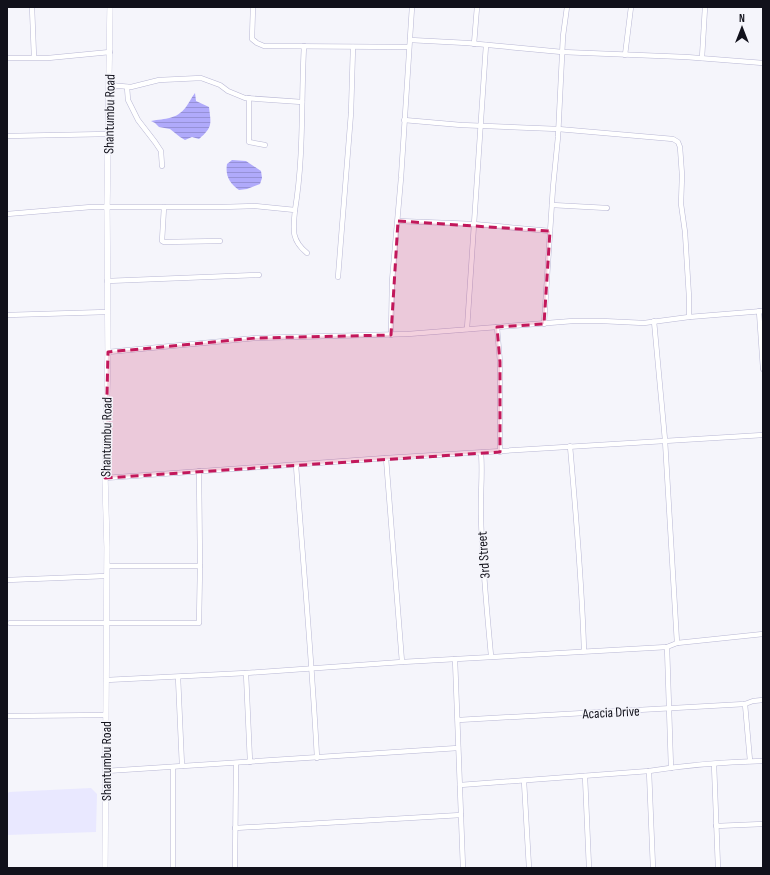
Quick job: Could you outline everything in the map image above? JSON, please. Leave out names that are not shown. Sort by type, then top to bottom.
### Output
[{"type":"street","points":[[32,7],[34,57]]},
{"type":"street","name":"Shantumbu Road","points":[[105,868],[107,566],[105,478],[108,352],[107,208],[110,7]]},
{"type":"street","points":[[254,7],[252,39],[264,46],[409,48]]},
{"type":"street","points":[[390,334],[392,281],[398,220],[412,7]]},
{"type":"street","points":[[474,44],[477,7]]},
{"type":"street","points":[[544,324],[562,52],[567,7]]},
{"type":"street","points":[[625,54],[631,7]]},
{"type":"street","points":[[702,58],[705,7]]},
{"type":"street","points":[[410,40],[562,52],[702,58],[763,63]]},
{"type":"street","points":[[467,329],[486,45]]},
{"type":"street","points":[[304,46],[302,143],[294,221],[295,240],[307,253]]},
{"type":"street","points":[[338,277],[351,113],[353,47]]},
{"type":"street","points":[[7,58],[48,58],[110,52]]},
{"type":"street","points":[[109,85],[127,87],[159,80],[201,78],[220,85],[235,94],[249,98],[302,102]]},
{"type":"street","points":[[127,87],[128,100],[138,120],[161,152],[162,166]]},
{"type":"street","points":[[249,98],[249,142],[265,146]]},
{"type":"street","points":[[404,120],[480,126],[558,129],[673,139],[678,142],[680,147],[682,175],[681,204],[685,232],[689,291],[689,317]]},
{"type":"street","points":[[7,136],[108,134]]},
{"type":"street","points":[[552,205],[607,208]]},
{"type":"street","points":[[7,214],[91,207],[255,206],[295,210]]},
{"type":"street","points":[[164,207],[162,241],[220,242]]},
{"type":"street","points":[[398,220],[473,224],[550,231]]},
{"type":"street","points":[[107,281],[259,275]]},
{"type":"street","points":[[108,352],[256,338],[315,338],[602,321],[644,323],[689,317],[761,311],[763,369]]},
{"type":"street","points":[[7,316],[107,312]]},
{"type":"street","points":[[654,321],[665,440],[677,643]]},
{"type":"street","points":[[496,327],[500,362],[500,452]]},
{"type":"street","points":[[105,478],[386,458],[763,435]]},
{"type":"street","points":[[570,446],[579,556],[584,651]]},
{"type":"street","name":"3rd Street","points":[[481,453],[481,517],[491,656]]},
{"type":"street","points":[[386,458],[402,662]]},
{"type":"street","points":[[296,465],[312,668],[317,758]]},
{"type":"street","points":[[10,624],[199,622],[199,471]]},
{"type":"street","points":[[107,566],[200,566]]},
{"type":"street","points":[[7,580],[106,576]]},
{"type":"street","points":[[106,680],[455,660],[491,656],[667,647],[677,643],[763,634]]},
{"type":"street","points":[[667,647],[671,768]]},
{"type":"street","points":[[455,660],[463,868]]},
{"type":"street","points":[[246,673],[250,762]]},
{"type":"street","points":[[178,677],[182,766]]},
{"type":"street","name":"Acacia Drive","points":[[458,720],[669,710],[745,704],[763,700]]},
{"type":"street","points":[[745,704],[750,761]]},
{"type":"street","points":[[7,716],[106,714]]},
{"type":"street","points":[[106,771],[458,748]]},
{"type":"street","points":[[460,785],[763,761]]},
{"type":"street","points":[[235,868],[236,763]]},
{"type":"street","points":[[714,764],[718,868]]},
{"type":"street","points":[[173,868],[174,767]]},
{"type":"street","points":[[649,771],[653,868]]},
{"type":"street","points":[[585,776],[589,868]]},
{"type":"street","points":[[524,781],[529,868]]},
{"type":"street","points":[[235,828],[462,815]]},
{"type":"street","points":[[716,826],[763,824]]},
{"type":"highlighted area","points":[[398,221],[550,231],[544,324],[497,327],[500,362],[500,452],[105,478],[108,352],[256,338],[391,335]]},
{"type":"shaded area","points":[[195,93],[196,101],[209,107],[210,117],[209,128],[199,139],[192,137],[185,140],[170,129],[159,127],[151,121],[170,118],[178,114],[186,107]]},
{"type":"shaded area","points":[[232,160],[246,161],[261,171],[262,178],[260,184],[247,189],[239,190],[236,188],[229,179],[227,172],[227,164]]},
{"type":"shaded area","points":[[91,788],[97,794],[96,832],[7,835],[7,795],[9,792]]}]
